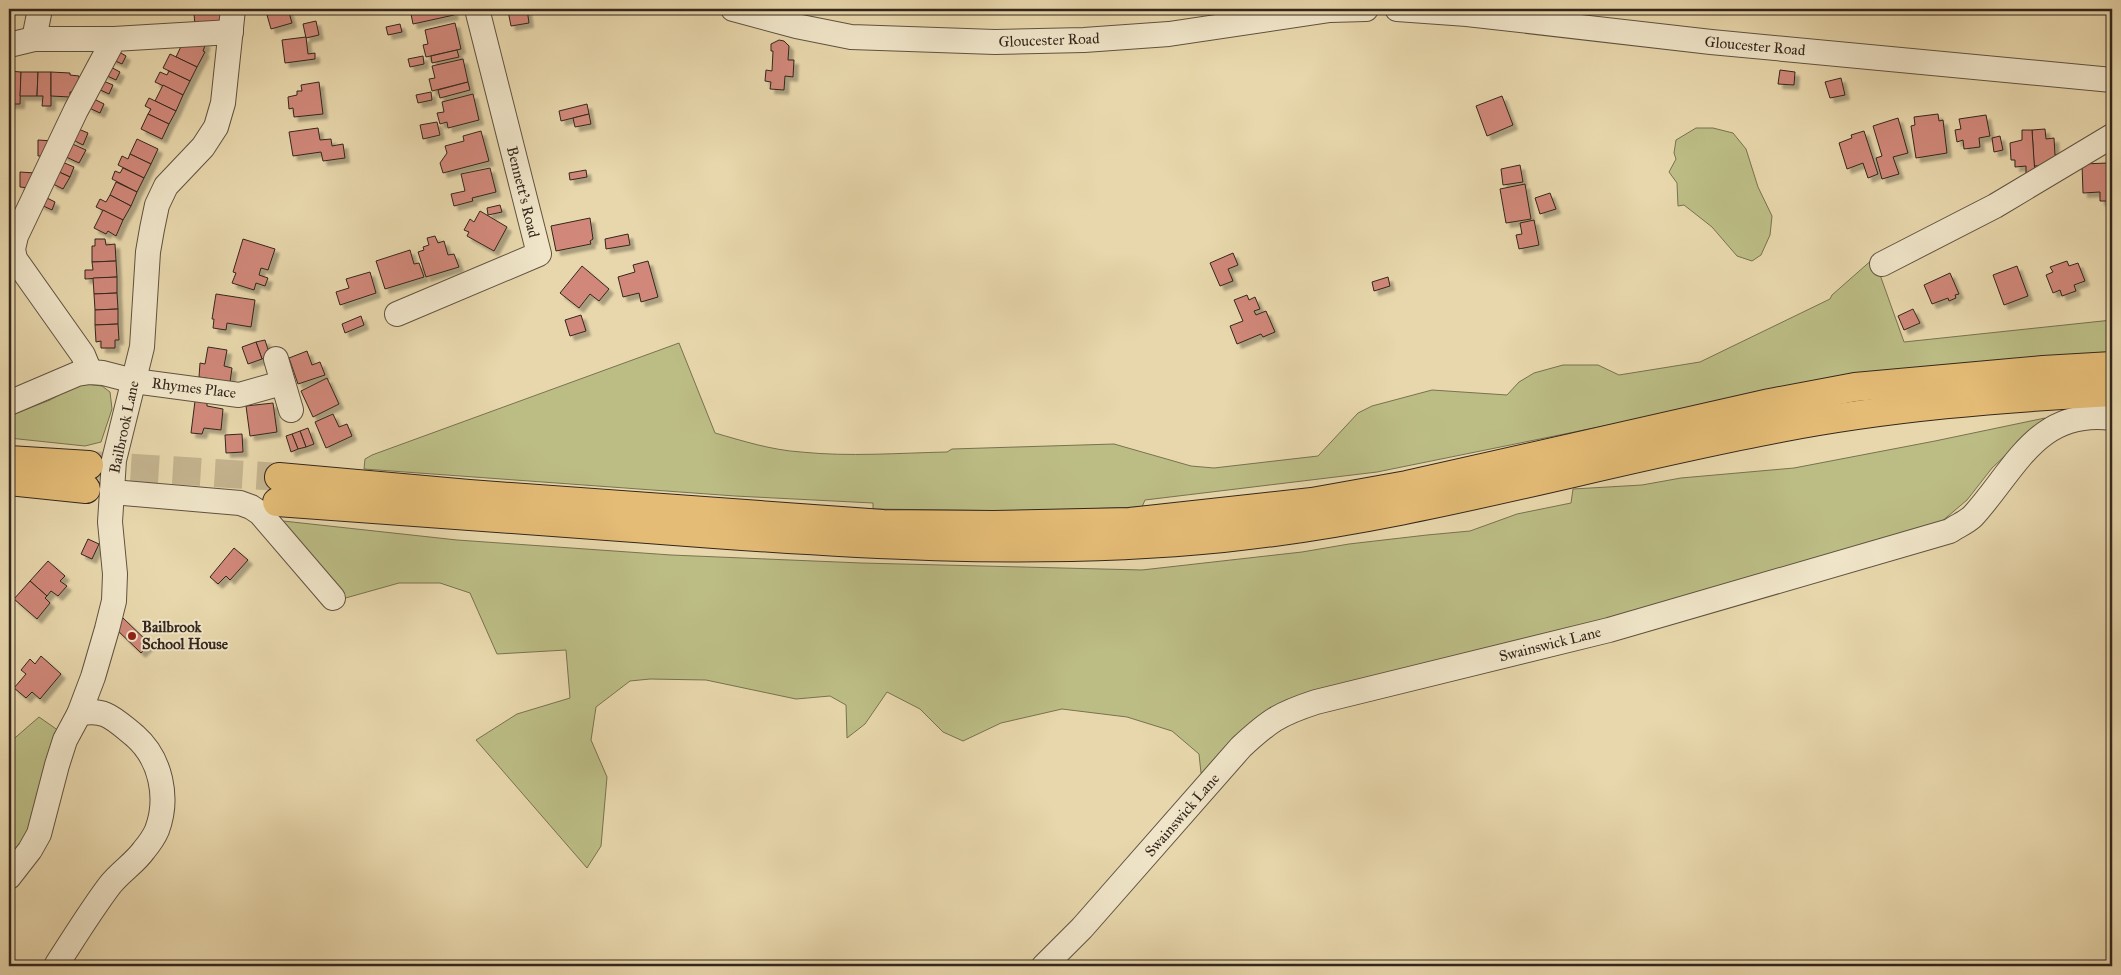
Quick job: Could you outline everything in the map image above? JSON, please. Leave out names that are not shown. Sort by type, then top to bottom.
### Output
[{"type":"highway","points":[[2112,366],[2043,370],[1855,387],[1770,403],[1407,485],[1312,502],[1130,522],[994,525],[883,524],[478,494],[278,490],[466,515],[828,543],[1035,549],[1129,546],[1224,538],[1316,527],[1413,508],[1782,428],[1937,405],[2112,392]]},
{"type":"highway","points":[[11,477],[95,482]]},
{"type":"street","points":[[34,39],[40,9]]},
{"type":"street","name":"Bennett's Road","points":[[396,314],[539,254],[477,9]]},
{"type":"street","name":"Gloucester Road","points":[[733,9],[796,26],[851,37],[995,42],[1084,40],[1169,34],[1330,10],[1366,9]]},
{"type":"street","name":"Gloucester Road","points":[[1397,9],[1467,14],[1721,43],[2112,80]]},
{"type":"street","points":[[9,46],[34,39],[114,39],[232,20]]},
{"type":"street","name":"Bailbrook Lane","points":[[9,877],[30,850],[38,834],[57,765],[93,678],[114,601],[115,574],[110,522],[95,482],[116,453],[142,347],[148,252],[157,205],[166,186],[204,147],[216,127],[223,103],[232,20]]},
{"type":"street","points":[[9,403],[76,374],[90,372],[83,355],[15,259],[13,249],[16,236],[76,110],[114,39]]},
{"type":"street","points":[[1882,264],[1995,206],[2112,136]]},
{"type":"street","points":[[276,359],[291,410]]},
{"type":"street","name":"Rhymes Place","points":[[90,372],[103,373],[134,381],[239,395],[282,383]]},
{"type":"street","name":"Swainswick Lane","points":[[1044,966],[1082,928],[1241,747],[1265,724],[1288,711],[1316,702],[1609,630],[1950,531],[1972,518],[2030,445],[2052,427],[2074,419],[2112,418]]},
{"type":"street","points":[[95,482],[240,503],[251,507],[265,519],[333,598]]},
{"type":"street","points":[[57,964],[111,884],[143,852],[157,832],[163,806],[161,778],[152,755],[140,741],[119,723],[100,711],[92,710],[79,714]]},
{"type":"green space","points":[[1696,128],[1713,128],[1733,133],[1746,149],[1758,187],[1772,216],[1770,235],[1761,255],[1752,261],[1737,256],[1712,227],[1684,205],[1678,206],[1677,183],[1669,172],[1676,159],[1674,153],[1676,140]]},
{"type":"green space","points":[[1874,258],[1904,342],[2112,320],[2112,356],[1673,412],[1377,472],[1145,500],[1142,507],[1024,511],[873,509],[873,503],[735,496],[364,469],[365,459],[372,455],[679,343],[715,433],[757,445],[790,451],[874,454],[947,452],[952,449],[1114,444],[1191,466],[1214,468],[1318,456],[1358,413],[1372,406],[1432,390],[1507,395],[1519,382],[1534,373],[1563,365],[1598,365],[1619,375],[1700,362],[1830,299],[1832,295]]},
{"type":"green space","points":[[86,384],[102,386],[110,392],[112,409],[101,442],[85,446],[9,438],[9,416],[50,400],[73,387]]},
{"type":"green space","points":[[2045,418],[1992,468],[1967,500],[1934,528],[1729,592],[1316,694],[1215,772],[1201,773],[1199,754],[1172,731],[1127,717],[1062,709],[1001,723],[963,741],[943,732],[920,709],[887,692],[865,724],[847,738],[846,705],[830,696],[796,699],[706,680],[650,679],[630,681],[596,707],[591,740],[607,777],[601,846],[587,868],[476,740],[517,714],[570,698],[566,650],[497,654],[470,593],[440,583],[399,583],[342,599],[274,520],[457,540],[671,555],[861,563],[1142,570],[1470,531],[1517,514],[1571,503],[1573,489],[1642,485],[1681,478],[1794,468]]},
{"type":"green space","points":[[39,717],[62,733],[39,815],[9,869],[9,743]]},
{"type":"building","points":[[209,9],[222,9],[224,23],[195,26],[194,13],[209,12]]},
{"type":"building","points":[[288,9],[292,23],[271,29],[267,15]]},
{"type":"building","points":[[410,9],[452,9],[454,15],[413,24]]},
{"type":"building","points":[[527,9],[529,23],[511,26],[508,11]]},
{"type":"building","points":[[316,21],[319,35],[306,38],[303,24]]},
{"type":"building","points":[[455,23],[461,49],[426,57],[423,45],[428,44],[425,30]]},
{"type":"building","points":[[400,24],[402,32],[388,35],[386,27]]},
{"type":"building","points":[[186,36],[206,43],[203,51],[205,52],[197,67],[176,57]]},
{"type":"building","points":[[306,37],[308,54],[315,53],[315,59],[285,63],[282,40]]},
{"type":"building","points":[[779,40],[784,41],[789,46],[788,60],[794,60],[793,77],[785,76],[784,90],[770,89],[771,82],[765,81],[766,70],[772,71],[773,51],[771,51],[771,44]]},
{"type":"building","points":[[114,49],[126,56],[122,64],[109,58]]},
{"type":"building","points":[[457,50],[459,57],[432,63],[431,56]]},
{"type":"building","points":[[170,54],[197,67],[190,81],[163,68]]},
{"type":"building","points":[[423,56],[424,64],[410,67],[408,59]]},
{"type":"building","points":[[463,59],[468,82],[432,91],[429,79],[435,78],[432,66]]},
{"type":"building","points":[[107,65],[120,72],[116,80],[103,74]]},
{"type":"building","points":[[1780,70],[1795,72],[1794,85],[1778,84]]},
{"type":"building","points":[[9,71],[21,72],[20,104],[9,104]]},
{"type":"building","points":[[169,71],[190,81],[183,95],[155,82],[160,72],[167,75]]},
{"type":"building","points":[[21,72],[38,72],[37,96],[20,96]]},
{"type":"building","points":[[38,72],[51,72],[51,106],[42,106],[43,96],[37,96]]},
{"type":"building","points":[[51,72],[70,73],[70,75],[79,76],[79,86],[75,92],[70,92],[70,97],[51,96]]},
{"type":"building","points":[[1841,78],[1845,95],[1830,98],[1825,82]]},
{"type":"building","points":[[101,80],[113,85],[109,94],[96,88]]},
{"type":"building","points":[[319,82],[323,114],[294,117],[293,108],[289,109],[288,97],[297,95],[297,91],[302,91],[301,85]]},
{"type":"building","points":[[468,82],[470,90],[440,98],[438,90]]},
{"type":"building","points":[[163,85],[183,95],[176,111],[155,101]]},
{"type":"building","points":[[431,92],[432,100],[418,103],[416,95]]},
{"type":"building","points":[[473,94],[479,120],[448,128],[447,122],[440,124],[437,113],[444,112],[442,102]]},
{"type":"building","points":[[1502,96],[1513,125],[1487,136],[1476,106]]},
{"type":"building","points":[[92,98],[104,104],[100,113],[87,107]]},
{"type":"building","points":[[149,98],[176,111],[169,124],[148,114],[151,109],[145,106]]},
{"type":"building","points":[[587,104],[589,114],[561,121],[559,111]]},
{"type":"building","points":[[148,114],[169,124],[162,139],[141,129]]},
{"type":"building","points":[[589,114],[591,124],[575,127],[573,118]]},
{"type":"building","points":[[1938,114],[1939,121],[1943,120],[1947,153],[1916,158],[1911,126],[1915,125],[1914,117]]},
{"type":"building","points":[[1986,115],[1990,136],[1979,138],[1980,147],[1964,149],[1963,140],[1957,142],[1955,130],[1961,129],[1959,119]]},
{"type":"building","points":[[1898,118],[1908,153],[1893,157],[1899,174],[1882,179],[1876,158],[1882,156],[1873,126]]},
{"type":"building","points":[[437,122],[440,135],[423,139],[420,125]]},
{"type":"building","points":[[76,128],[88,133],[83,145],[71,139]]},
{"type":"building","points":[[318,128],[320,140],[331,139],[332,146],[343,144],[345,158],[323,161],[321,152],[293,156],[289,132]]},
{"type":"building","points":[[2045,129],[2046,139],[2054,138],[2055,155],[2059,154],[2060,165],[2034,166],[2032,130]]},
{"type":"building","points":[[2022,130],[2032,130],[2035,175],[2026,175],[2026,166],[2015,167],[2015,160],[2011,160],[2010,143],[2022,140]]},
{"type":"building","points":[[481,131],[489,161],[443,173],[440,163],[447,153],[445,146],[464,141],[463,136]]},
{"type":"building","points":[[1864,131],[1878,174],[1868,178],[1863,163],[1847,169],[1839,143],[1852,138],[1851,135]]},
{"type":"building","points":[[2000,136],[2003,150],[1994,152],[1992,138]]},
{"type":"building","points":[[137,139],[158,149],[151,164],[130,154]]},
{"type":"building","points":[[38,140],[53,141],[46,156],[38,156]]},
{"type":"building","points":[[68,142],[86,150],[79,163],[62,155]]},
{"type":"building","points":[[130,154],[151,164],[144,178],[118,165],[122,156],[128,159]]},
{"type":"building","points":[[60,161],[74,167],[70,177],[55,170]]},
{"type":"building","points":[[2108,163],[2109,193],[2112,193],[2112,201],[2100,201],[2100,192],[2083,193],[2082,164]]},
{"type":"building","points":[[1520,165],[1523,182],[1503,185],[1501,169]]},
{"type":"building","points":[[123,168],[144,178],[137,192],[112,179],[115,171],[120,173]]},
{"type":"building","points":[[490,168],[496,192],[472,198],[473,201],[454,206],[451,194],[465,191],[461,174]]},
{"type":"building","points":[[586,170],[587,177],[570,180],[569,173]]},
{"type":"building","points":[[57,171],[70,177],[63,189],[51,183]]},
{"type":"building","points":[[20,172],[35,173],[29,188],[20,187]]},
{"type":"building","points":[[116,182],[137,192],[131,206],[110,195]]},
{"type":"building","points":[[1525,184],[1531,219],[1506,223],[1500,189]]},
{"type":"building","points":[[1550,193],[1556,209],[1540,214],[1535,198]]},
{"type":"building","points":[[110,195],[131,206],[123,220],[96,207],[100,199],[106,202]]},
{"type":"building","points":[[43,196],[55,202],[52,210],[39,204]]},
{"type":"building","points":[[500,205],[502,212],[488,215],[487,208]]},
{"type":"building","points":[[103,210],[123,220],[116,236],[108,231],[106,234],[94,228]]},
{"type":"building","points":[[480,211],[507,227],[494,251],[467,236],[469,232],[464,230],[470,219],[474,222]]},
{"type":"building","points":[[590,218],[593,239],[590,241],[591,244],[556,251],[551,226]]},
{"type":"building","points":[[1534,220],[1539,245],[1519,249],[1516,235],[1522,234],[1520,223]]},
{"type":"building","points":[[628,234],[630,245],[606,249],[605,239]]},
{"type":"building","points":[[435,236],[438,243],[444,241],[448,255],[454,254],[459,267],[426,277],[418,252],[424,250],[423,247],[429,245],[427,238]]},
{"type":"building","points":[[95,239],[105,239],[106,245],[115,244],[116,261],[92,262],[92,246],[95,246]]},
{"type":"building","points":[[243,239],[275,249],[268,270],[261,268],[259,275],[268,278],[265,286],[256,283],[254,290],[232,283],[236,273],[233,272]]},
{"type":"building","points":[[410,250],[414,264],[419,263],[424,277],[385,289],[376,261]]},
{"type":"building","points":[[1233,253],[1238,265],[1228,269],[1233,281],[1220,286],[1210,263]]},
{"type":"building","points":[[116,261],[117,277],[85,279],[85,270],[93,270],[92,262]]},
{"type":"building","points":[[648,261],[658,297],[641,302],[639,293],[623,297],[618,277],[635,272],[633,265]]},
{"type":"building","points":[[2067,261],[2069,266],[2078,263],[2085,281],[2074,285],[2076,291],[2062,296],[2060,290],[2053,293],[2046,275],[2053,272],[2050,267]]},
{"type":"building","points":[[582,266],[609,289],[599,301],[590,294],[579,308],[560,293]]},
{"type":"building","points":[[2017,266],[2028,296],[2004,305],[1993,275]]},
{"type":"building","points":[[370,272],[376,293],[340,305],[336,292],[349,288],[346,279]]},
{"type":"building","points":[[1950,273],[1959,294],[1955,295],[1956,298],[1949,301],[1948,298],[1932,304],[1924,285]]},
{"type":"building","points":[[117,277],[117,293],[94,294],[93,278]]},
{"type":"building","points":[[1388,277],[1390,286],[1374,291],[1372,282]]},
{"type":"building","points":[[117,293],[118,309],[95,310],[94,294]]},
{"type":"building","points":[[216,294],[255,300],[251,327],[227,323],[226,330],[213,328],[214,319],[212,319]]},
{"type":"building","points":[[1247,295],[1249,300],[1255,297],[1260,309],[1254,311],[1256,315],[1266,311],[1275,332],[1263,337],[1261,334],[1237,344],[1230,326],[1243,321],[1234,300]]},
{"type":"building","points":[[118,309],[118,324],[95,325],[95,310]]},
{"type":"building","points":[[1913,309],[1920,323],[1904,330],[1898,316]]},
{"type":"building","points":[[581,315],[586,331],[570,336],[565,320]]},
{"type":"building","points":[[361,316],[364,325],[345,333],[342,324]]},
{"type":"building","points":[[118,324],[119,340],[115,340],[115,348],[101,348],[101,341],[96,342],[95,325]]},
{"type":"building","points":[[265,340],[270,356],[262,359],[256,342]]},
{"type":"building","points":[[256,342],[262,359],[248,364],[242,347]]},
{"type":"building","points":[[208,347],[227,350],[224,366],[232,368],[230,382],[199,377],[200,363],[205,364]]},
{"type":"building","points":[[307,351],[312,365],[320,362],[325,375],[298,384],[289,358]]},
{"type":"building","points":[[327,378],[339,404],[313,417],[301,391]]},
{"type":"building","points":[[195,401],[207,403],[207,406],[223,409],[221,430],[204,428],[202,434],[191,433]]},
{"type":"building","points":[[273,403],[277,432],[250,436],[246,406]]},
{"type":"building","points":[[333,414],[339,427],[347,424],[352,436],[326,448],[315,422]]},
{"type":"building","points":[[308,428],[314,444],[306,447],[300,431]]},
{"type":"building","points":[[300,431],[306,447],[298,449],[292,434]]},
{"type":"building","points":[[242,434],[243,452],[226,453],[225,435]]},
{"type":"building","points":[[292,434],[298,449],[291,452],[286,436]]},
{"type":"building","points":[[88,539],[99,544],[92,559],[81,554]]},
{"type":"building","points":[[234,548],[248,560],[230,580],[226,576],[218,584],[210,577]]},
{"type":"building","points":[[48,561],[65,576],[60,581],[67,586],[58,596],[51,591],[47,596],[30,581]]},
{"type":"building","points":[[30,581],[47,596],[45,598],[50,603],[37,619],[14,599]]},
{"type":"building","name":"Bailbrook School House","points":[[123,618],[150,644],[141,653],[114,627]]},
{"type":"building","points":[[41,656],[61,674],[40,699],[32,692],[26,698],[14,688],[26,674],[21,670],[30,659],[35,664]]},
{"type":"tunnel","points":[[89,465],[279,477]]},
{"type":"place","name":"Bailbrook School House","points":[[132,636]]}]
